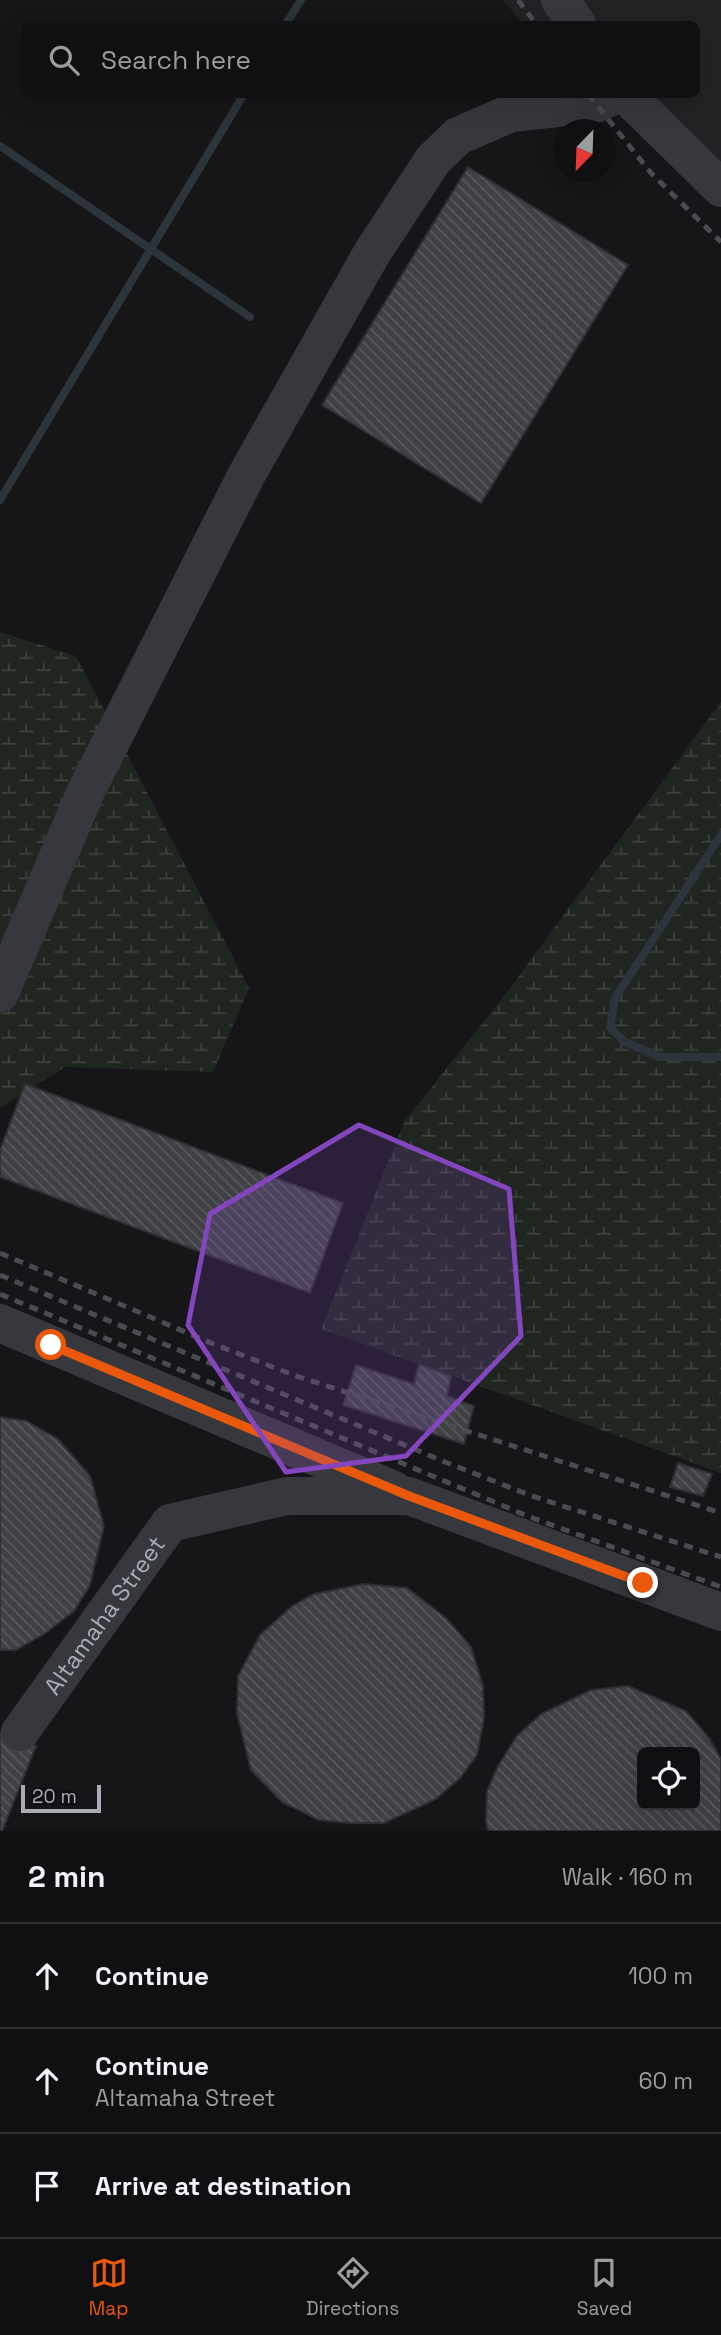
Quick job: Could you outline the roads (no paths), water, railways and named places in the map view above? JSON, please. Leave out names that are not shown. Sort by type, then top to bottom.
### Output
[{"type":"lane","points":[[560,0],[575,21]]},
{"type":"lane","points":[[0,993],[86,791],[247,474],[372,253],[433,160],[458,136],[511,113],[596,104],[609,98]]},
{"type":"lane","points":[[629,98],[721,188]]},
{"type":"lane","points":[[0,1323],[409,1496]]},
{"type":"lane","name":"Altamaha Street","points":[[20,1732],[170,1523],[287,1496],[409,1496],[721,1612]]},
{"type":"waterway","points":[[288,21],[301,0]]},
{"type":"waterway","points":[[0,500],[242,98]]},
{"type":"waterway","points":[[0,146],[250,317]]},
{"type":"waterway","points":[[721,835],[615,998],[610,1028],[625,1042],[660,1057],[721,1057]]},
{"type":"railway","points":[[518,0],[534,21]]},
{"type":"railway","points":[[591,98],[651,173],[721,242]]},
{"type":"railway","points":[[0,1253],[211,1343],[296,1376],[721,1513]]},
{"type":"railway","points":[[0,1275],[445,1462],[532,1496],[721,1557]]},
{"type":"railway","points":[[0,1294],[530,1517],[721,1587]]}]
